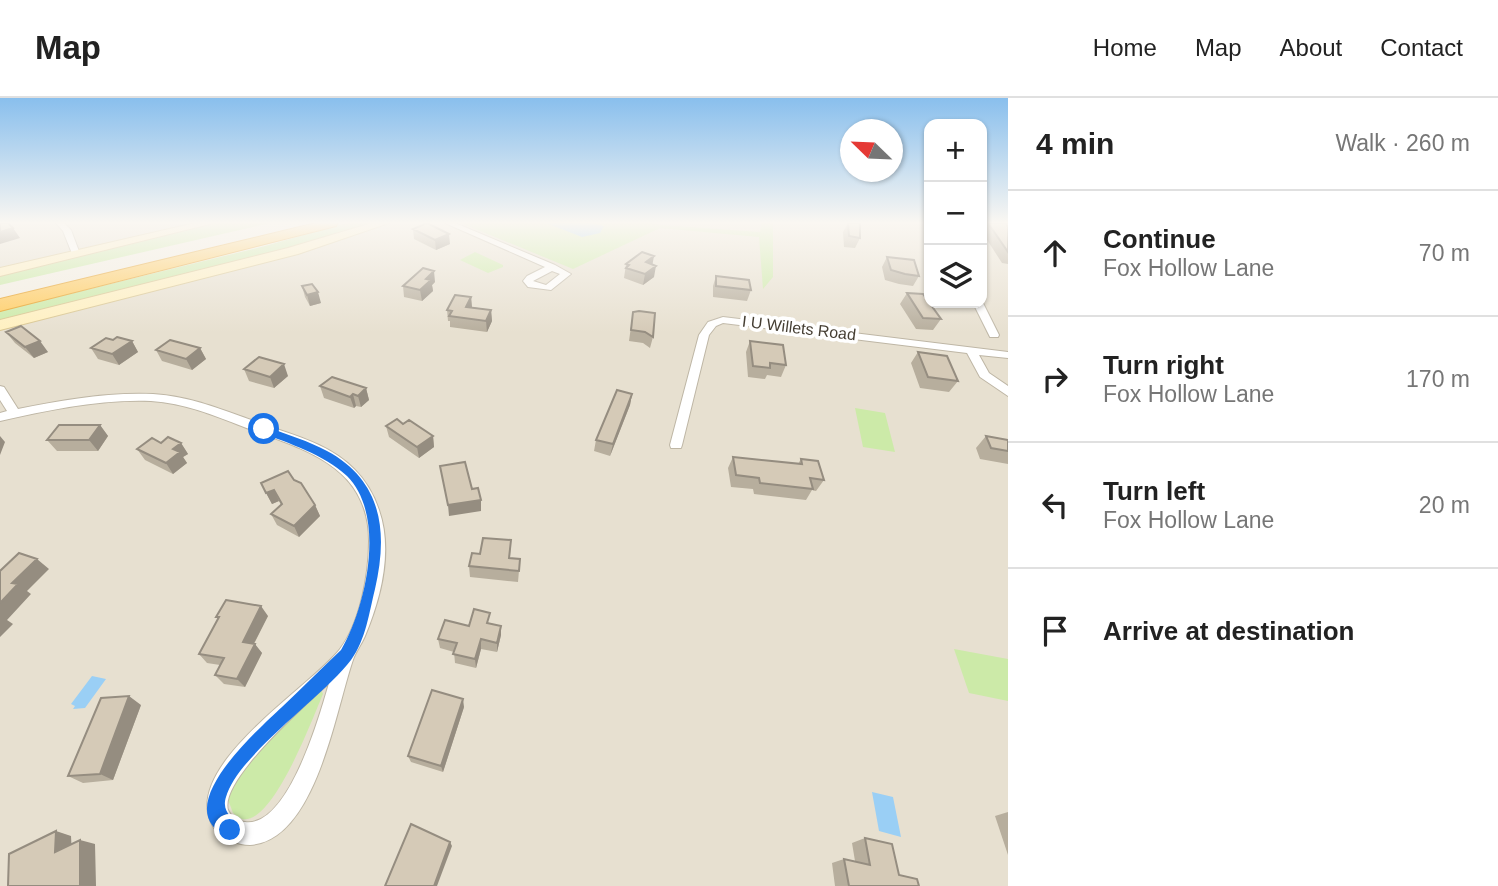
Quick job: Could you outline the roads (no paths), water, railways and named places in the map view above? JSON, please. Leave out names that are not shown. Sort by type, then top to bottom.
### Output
[{"type":"highway","points":[[0,292],[135,260]]},
{"type":"highway","points":[[0,305],[187,260]]},
{"type":"main road","points":[[0,272],[52,260]]},
{"type":"main road","points":[[0,325],[259,260]]},
{"type":"street","points":[[535,260],[552,267]]},
{"type":"street","points":[[980,308],[994,335]]},
{"type":"street","name":"I U Willets Road","points":[[676,445],[704,335],[709,325],[716,321],[733,320],[1008,355]]},
{"type":"street","points":[[971,350],[984,375],[1008,392]]},
{"type":"street","points":[[0,390],[7,415],[124,399],[170,399],[193,404],[279,435],[338,463],[365,491],[375,521],[376,559],[366,606],[357,635],[346,655],[326,728],[294,797],[274,823],[263,831],[245,834],[230,830],[220,820],[216,800],[239,761],[346,655]]},
{"type":"water","points":[[92,676],[106,679],[85,708],[73,709],[75,706],[71,704]]},
{"type":"water","points":[[872,792],[893,797],[901,837],[879,831]]}]
